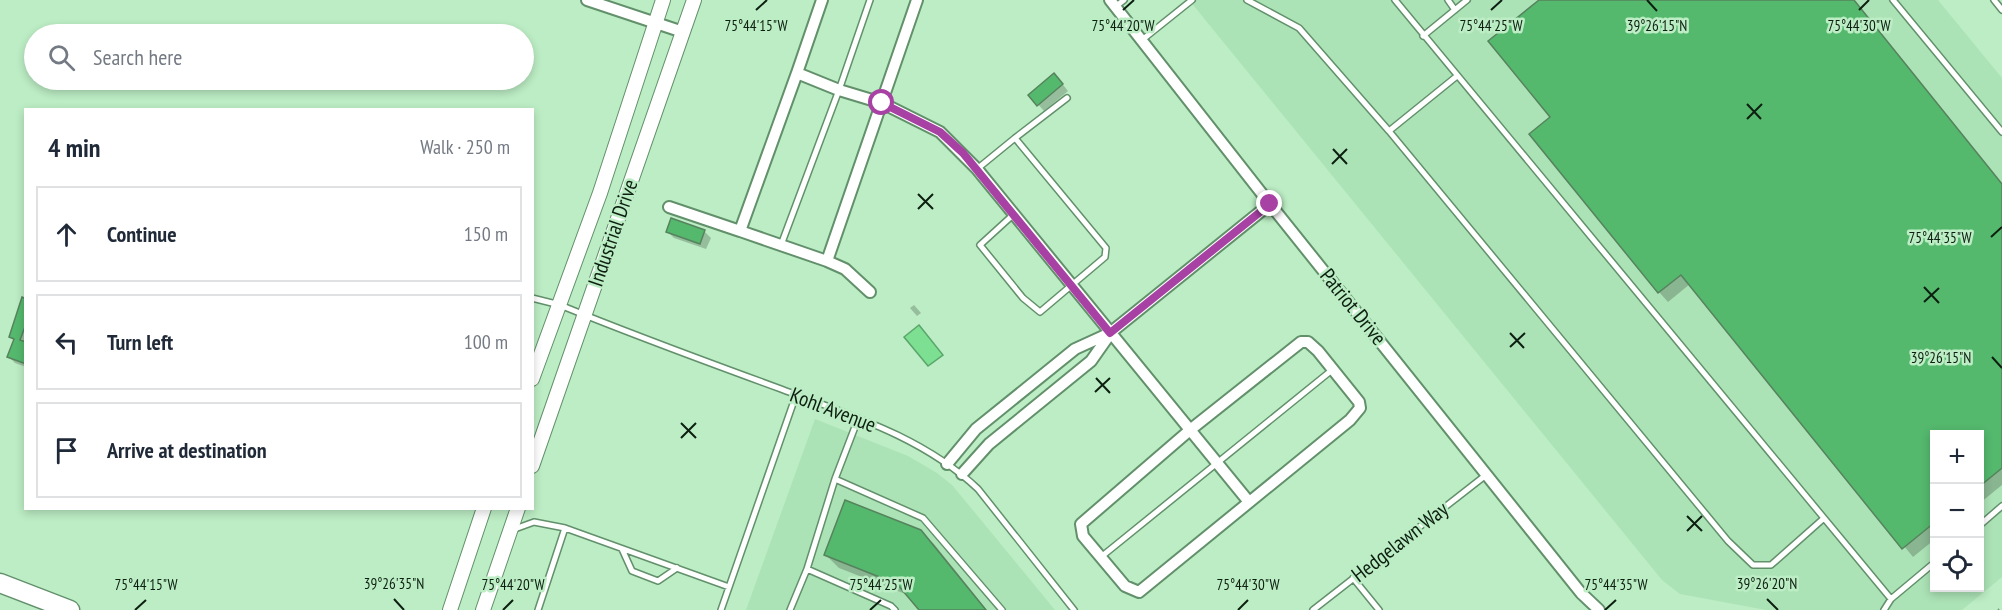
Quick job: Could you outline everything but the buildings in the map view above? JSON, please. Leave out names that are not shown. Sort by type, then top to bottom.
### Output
[{"type":"main road","points":[[0,583],[70,610]]},
{"type":"street","points":[[587,0],[683,32]]},
{"type":"street","name":"Industrial Drive","points":[[534,374],[600,193],[663,0]]},
{"type":"street","name":"Industrial Drive","points":[[534,460],[694,0]]},
{"type":"street","points":[[740,231],[822,0]]},
{"type":"street","points":[[827,261],[917,0]]},
{"type":"street","name":"Patriot Drive","points":[[1117,2],[1142,40],[1270,204],[1581,592],[1599,610]]},
{"type":"street","points":[[797,73],[839,90],[882,103],[940,132],[977,169],[1249,502]]},
{"type":"street","points":[[947,464],[976,429],[1066,356],[1075,349],[1110,333],[1270,204]]},
{"type":"street","points":[[669,207],[827,261],[845,269],[870,292]]},
{"type":"street","points":[[962,474],[990,444],[1091,361],[1110,333]]},
{"type":"street","points":[[1301,342],[1308,342],[1318,351],[1359,402],[1360,408],[1350,420],[1138,592],[1125,586],[1083,536],[1082,524],[1190,430],[1301,342]]},
{"type":"street","points":[[450,610],[483,510]]},
{"type":"street","points":[[483,610],[517,510]]},
{"type":"lane","points":[[781,245],[870,0]]},
{"type":"lane","points":[[1142,40],[1192,0]]},
{"type":"lane","points":[[1247,0],[1299,28],[1389,131],[1728,541],[1753,565],[1771,565],[1823,519]]},
{"type":"lane","points":[[1395,0],[1891,599]]},
{"type":"lane","points":[[1448,0],[1455,10]]},
{"type":"lane","points":[[1423,36],[1467,0]]},
{"type":"lane","points":[[1893,0],[2002,132]]},
{"type":"lane","points":[[1994,0],[2002,10]]},
{"type":"lane","points":[[1389,131],[1456,76]]},
{"type":"lane","points":[[977,169],[1067,98]]},
{"type":"lane","points":[[1014,214],[980,245],[1023,298],[1040,312],[1104,257],[1106,248],[1015,138]]},
{"type":"lane","name":"Kohl Avenue","points":[[534,299],[560,306],[858,419],[930,452],[962,474],[978,489],[1074,610]]},
{"type":"lane","points":[[1101,557],[1332,370]]},
{"type":"lane","points":[[721,610],[796,395]]},
{"type":"lane","points":[[790,610],[807,569],[835,479],[858,419]]},
{"type":"lane","name":"Hedgelawn Way","points":[[1313,610],[1487,474]]},
{"type":"lane","points":[[835,479],[923,518],[1002,610]]},
{"type":"lane","points":[[1984,522],[2002,507]]},
{"type":"lane","points":[[510,531],[534,522],[565,528],[729,587]]},
{"type":"lane","points":[[538,610],[565,528]]},
{"type":"lane","points":[[622,549],[632,571],[658,581],[677,568]]},
{"type":"lane","points":[[1884,610],[1891,599],[1930,566]]},
{"type":"lane","points":[[807,569],[891,606],[895,610]]},
{"type":"lane","points":[[1353,578],[1379,610]]},
{"type":"path","points":[[1998,610],[2002,607]]},
{"type":"shaded area","points":[[1189,0],[1938,0],[2002,78],[2002,577],[1984,592],[1984,430],[1930,430],[1930,592],[1984,592],[1962,610],[1766,610],[1680,594],[1662,580]]},
{"type":"shaded area","points":[[919,325],[943,355],[928,366],[904,337]]},
{"type":"shaded area","points":[[815,419],[908,456],[937,473],[952,485],[1055,610],[746,610]]},
{"type":"route","points":[[882,103],[940,132],[963,153],[1110,333],[1270,204]]}]
